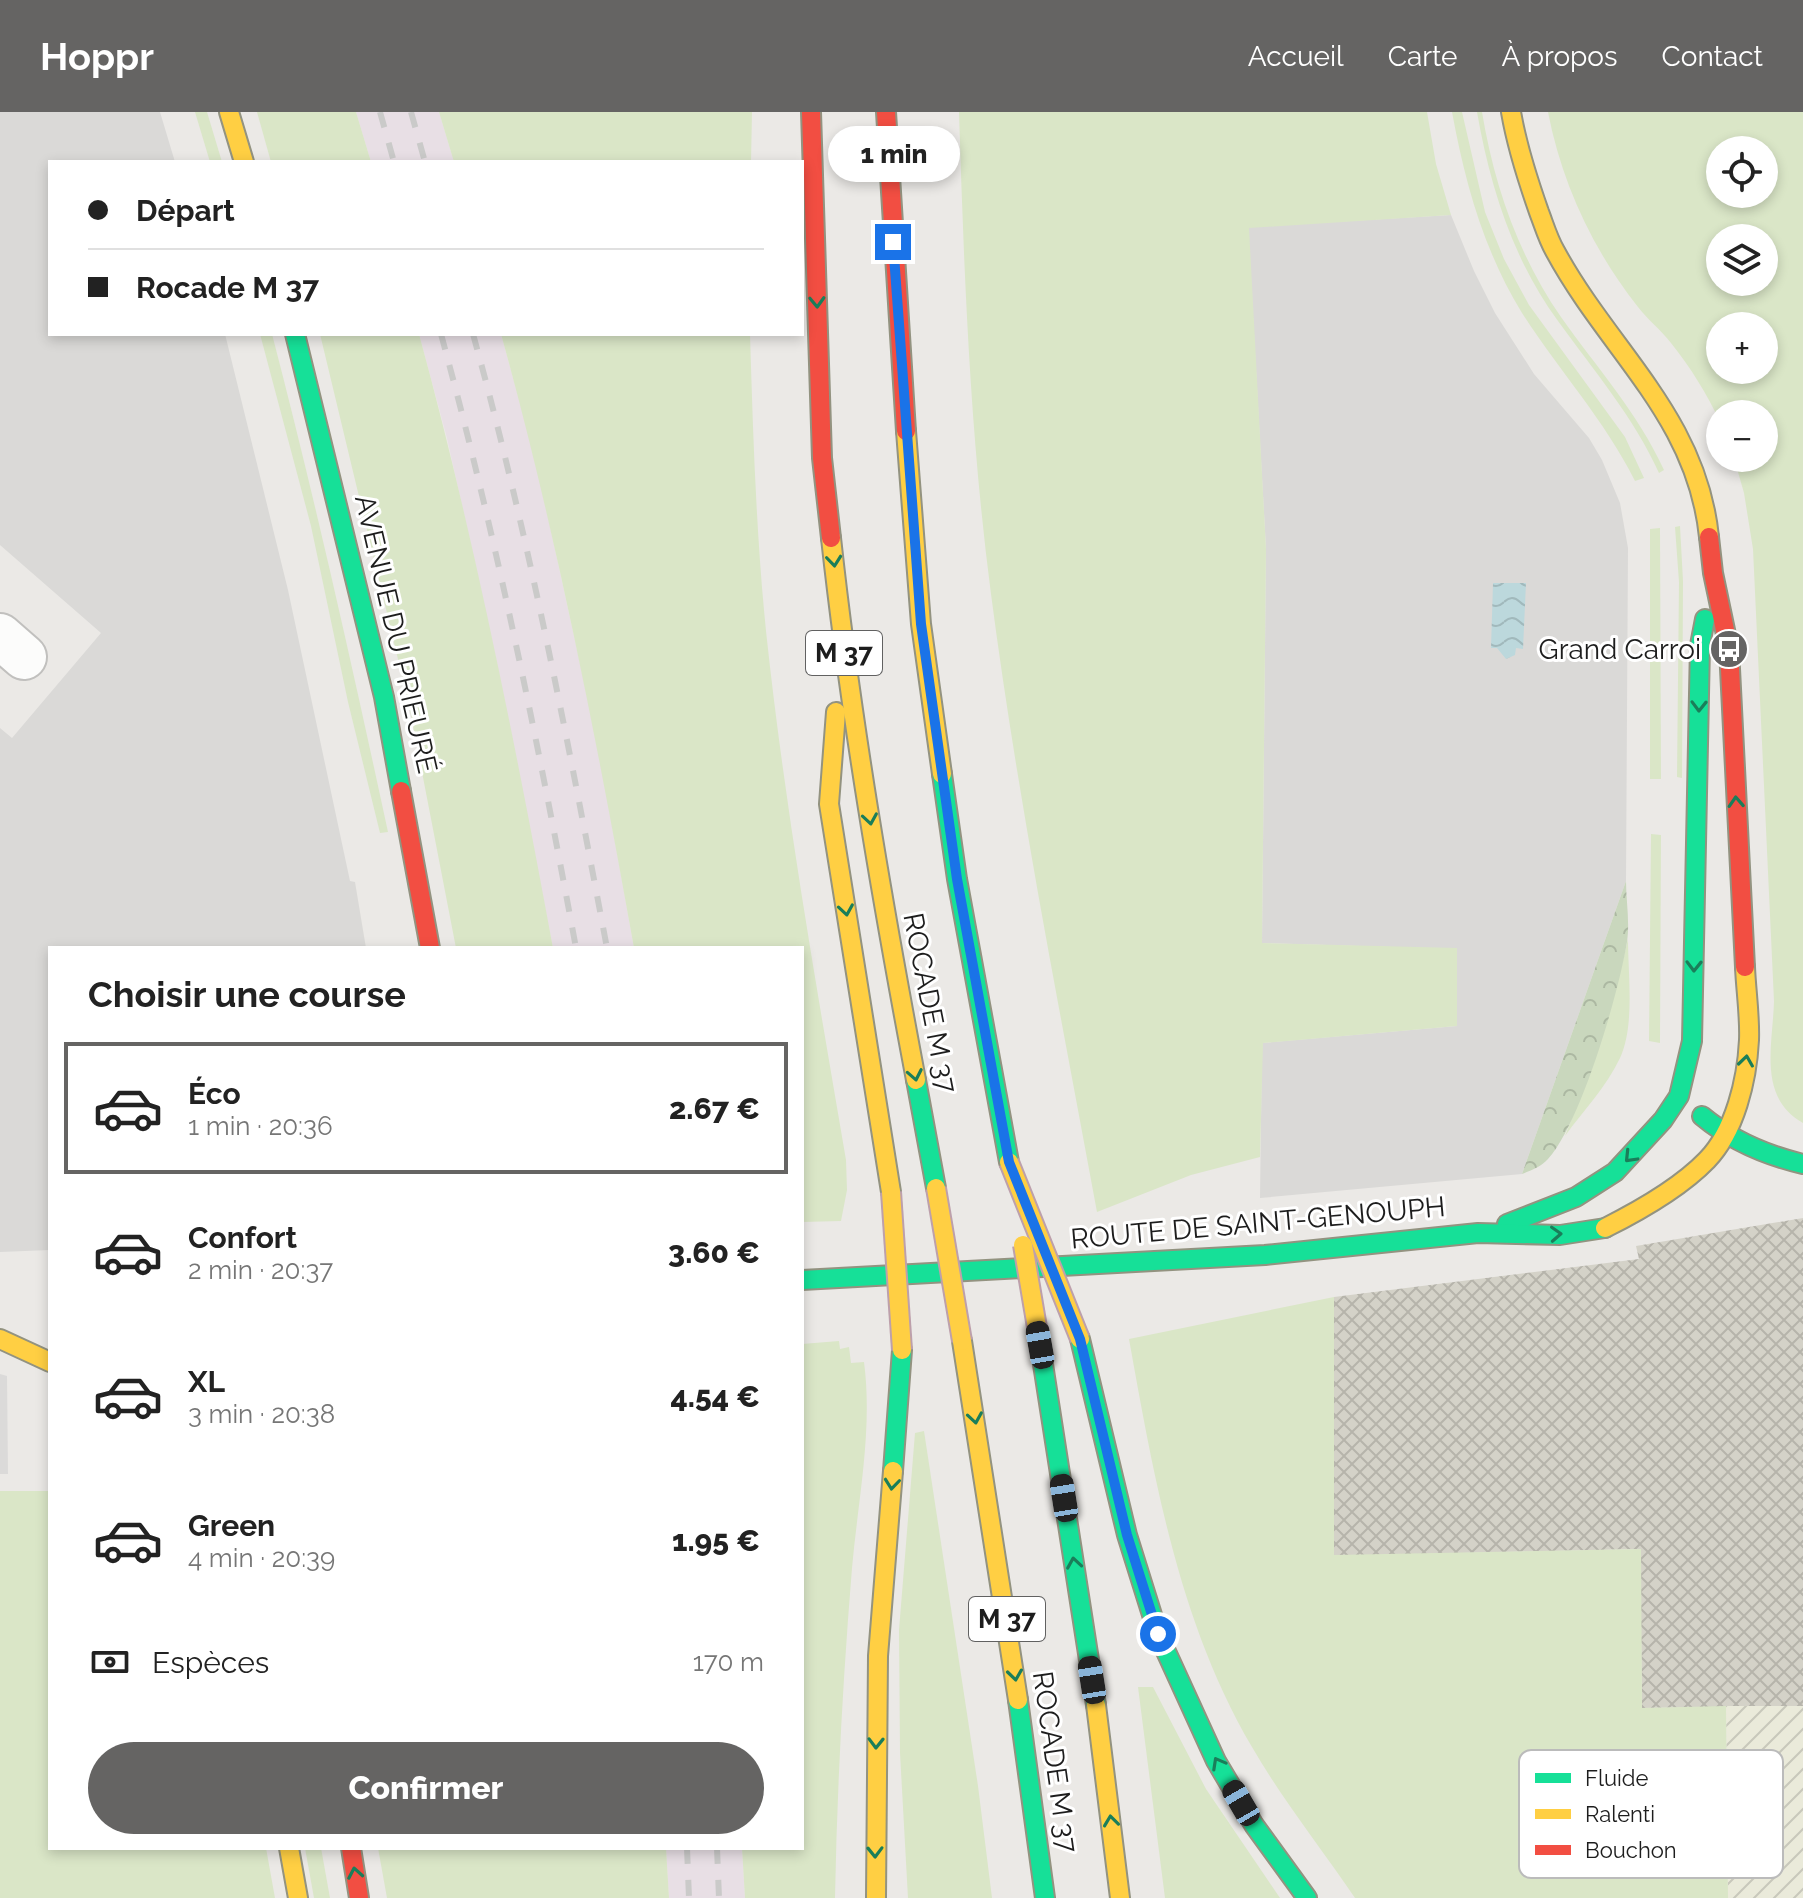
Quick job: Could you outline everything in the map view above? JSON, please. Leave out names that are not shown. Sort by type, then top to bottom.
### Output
[{"type":"main road","points":[[229,112],[243,160]]},
{"type":"main road","name":"ROCADE M 37","points":[[811,112],[822,458],[842,638],[884,913],[962,1341],[1013,1660],[1045,1898]]},
{"type":"main road","name":"ROCADE M 37","points":[[886,112],[900,355],[921,624],[957,879],[1040,1345],[1102,1741],[1120,1898]]},
{"type":"main road","points":[[1511,112],[1519,155],[1553,249],[1592,312],[1664,409],[1691,460],[1707,514],[1713,573],[1700,645],[1692,1041],[1679,1096],[1724,1136],[1764,1155],[1803,1164]]},
{"type":"main road","name":"AVENUE DU PRIEURÉ","points":[[295,336],[384,697],[430,946]]},
{"type":"main road","name":"ROUTE DE SAINT-GENOUPH","points":[[804,1280],[1265,1255],[1478,1233],[1560,1235],[1604,1228],[1645,1208],[1681,1181],[1707,1160],[1724,1136],[1742,1090],[1749,1040],[1729,649],[1713,573]]},
{"type":"main road","points":[[842,638],[829,804],[891,1192],[902,1350],[899,1424],[883,1573],[878,1667],[874,1805],[876,1898]]},
{"type":"main road","name":"ROUTE DE SAINT-GENOUPH","points":[[1478,1233],[1565,1202],[1615,1172],[1663,1120],[1679,1096]]},
{"type":"main road","points":[[1009,1162],[1080,1339],[1127,1535],[1158,1634],[1216,1761],[1254,1825],[1307,1898]]},
{"type":"main road","points":[[5,1341],[48,1337]]},
{"type":"main road","points":[[5,1341],[48,1361]]},
{"type":"main road","points":[[289,1850],[298,1898]]},
{"type":"main road","points":[[351,1850],[359,1898]]},
{"type":"shaded area","points":[[0,112],[160,112],[174,160],[48,160],[48,336],[225,336],[288,590],[350,881],[355,882],[366,946],[48,946],[48,1250],[0,1252],[0,728],[12,738],[101,633],[0,545]]},
{"type":"shaded area","points":[[356,112],[439,112],[453,160],[370,160]]},
{"type":"shaded area","points":[[1451,215],[1495,313],[1534,374],[1589,438],[1620,503],[1628,548],[1626,881],[1522,1174],[1260,1198],[1262,1043],[1457,1026],[1457,949],[1262,943],[1266,549],[1248,227]]},
{"type":"shaded area","points":[[420,336],[502,336],[535,458],[597,741],[634,946],[553,946],[497,663],[447,438]]},
{"type":"shaded area","points":[[1803,1218],[1803,1706],[1642,1708],[1640,1549],[1334,1556],[1334,1297],[1639,1259],[1636,1246]]},
{"type":"shaded area","points":[[0,1374],[7,1376],[8,1474],[0,1474]]},
{"type":"shaded area","points":[[666,1850],[742,1850],[745,1898],[669,1898]]},
{"type":"green space","points":[[195,112],[207,112],[221,160],[209,160]]},
{"type":"green space","points":[[257,112],[356,112],[370,160],[270,160]]},
{"type":"green space","points":[[439,112],[752,112],[751,160],[453,160]]},
{"type":"green space","points":[[959,112],[1427,112],[1436,164],[1451,215],[1249,228],[1266,549],[1262,943],[1457,948],[1457,1026],[1263,1043],[1260,1157],[1191,1175],[1097,1212],[1026,826],[991,594],[973,414]]},
{"type":"green space","points":[[1452,112],[1462,112],[1485,212],[1504,259],[1529,305],[1625,437],[1644,478],[1635,481],[1623,458],[1536,334],[1509,289],[1478,216]]},
{"type":"green space","points":[[1477,112],[1482,112],[1501,193],[1533,270],[1561,317],[1642,429],[1664,470],[1659,473],[1625,413],[1542,298],[1528,273],[1496,195]]},
{"type":"green space","points":[[1548,112],[1803,112],[1803,1123],[1779,1099],[1771,1068],[1774,1001],[1753,549],[1738,472],[1778,472],[1778,400],[1709,400],[1685,362],[1638,307],[1607,263],[1581,215],[1562,165]]},
{"type":"green space","points":[[261,336],[272,336],[333,582],[388,832],[380,833],[348,702],[311,526]]},
{"type":"green space","points":[[320,336],[420,336],[458,486],[492,640],[553,946],[456,946],[409,705]]},
{"type":"green space","points":[[502,336],[750,336],[757,520],[766,631],[792,830],[846,1160],[847,1190],[841,1221],[804,1222],[804,946],[634,946],[575,639]]},
{"type":"green space","points":[[1680,526],[1683,581],[1682,778],[1677,777],[1679,582],[1675,527]]},
{"type":"green space","points":[[1660,528],[1661,779],[1650,779],[1650,529]]},
{"type":"green space","points":[[1651,834],[1661,835],[1660,1043],[1649,1041]]},
{"type":"green space","points":[[1626,881],[1627,942],[1597,1056],[1561,1141],[1545,1162],[1522,1174]]},
{"type":"green space","points":[[1628,939],[1630,1000],[1625,1045],[1608,1078],[1565,1136],[1601,1039]]},
{"type":"green space","points":[[1334,1297],[1334,1555],[1641,1549],[1642,1708],[1726,1706],[1726,1750],[1519,1750],[1519,1878],[1728,1878],[1728,1898],[1355,1898],[1252,1747],[1227,1700],[1206,1650],[1172,1549],[1148,1444],[1129,1339]]},
{"type":"green space","points":[[839,1341],[840,1349],[849,1347],[851,1363],[864,1362],[866,1388],[864,1465],[846,1650],[835,1898],[745,1898],[742,1850],[804,1850],[804,1344]]},
{"type":"green space","points":[[924,1431],[992,1898],[908,1898],[900,1753],[899,1630],[915,1433]]},
{"type":"green space","points":[[0,1491],[48,1491],[48,1850],[266,1850],[275,1898],[0,1898]]},
{"type":"green space","points":[[1138,1687],[1153,1687],[1206,1789],[1280,1898],[1165,1898]]},
{"type":"green space","points":[[1726,1706],[1803,1706],[1803,1898],[1728,1898],[1728,1878],[1783,1878],[1783,1750],[1726,1750]]},
{"type":"green space","points":[[305,1850],[321,1850],[330,1898],[314,1898]]},
{"type":"green space","points":[[378,1850],[666,1850],[669,1898],[387,1898]]},
{"type":"water","points":[[1493,583],[1526,583],[1523,649],[1516,648],[1515,655],[1506,659],[1497,648],[1491,648]]},
{"type":"railway","points":[[380,112],[393,160]]},
{"type":"railway","points":[[411,112],[424,160]]},
{"type":"railway","points":[[442,336],[515,640],[576,946]]},
{"type":"railway","points":[[474,336],[530,563],[607,946]]},
{"type":"railway","points":[[687,1850],[689,1898]]},
{"type":"railway","points":[[717,1850],[719,1898]]},
{"type":"traffic: fast","points":[[295,336],[384,697],[401,791]]},
{"type":"traffic: fast","points":[[1507,1224],[1576,1197],[1615,1172],[1663,1120],[1679,1096],[1692,1041],[1700,645],[1705,619]]},
{"type":"traffic: fast","points":[[942,774],[957,879],[1009,1162]]},
{"type":"traffic: fast","points":[[916,1080],[936,1188]]},
{"type":"traffic: fast","points":[[1702,1116],[1750,1146],[1803,1164]]},
{"type":"traffic: fast","points":[[804,1280],[1265,1255],[1478,1233],[1560,1235],[1605,1228]]},
{"type":"traffic: fast","points":[[1080,1339],[1127,1535],[1158,1634],[1216,1761],[1254,1825],[1307,1898]]},
{"type":"traffic: fast","points":[[1040,1345],[1096,1705]]},
{"type":"traffic: fast","points":[[893,1471],[902,1350]]},
{"type":"traffic: fast","points":[[1018,1700],[1045,1898]]},
{"type":"traffic: slow","points":[[229,112],[243,160]]},
{"type":"traffic: slow","points":[[1511,112],[1526,175],[1550,242],[1577,287],[1669,420],[1701,494],[1709,537]]},
{"type":"traffic: slow","points":[[906,431],[921,624],[942,774]]},
{"type":"traffic: slow","points":[[831,538],[868,810],[916,1080]]},
{"type":"traffic: slow","points":[[836,712],[829,804],[891,1192]]},
{"type":"traffic: slow","points":[[1605,1228],[1684,1180],[1707,1160],[1725,1135],[1738,1104],[1748,1055],[1745,967]]},
{"type":"traffic: slow","points":[[1009,1162],[1080,1339]]},
{"type":"traffic: slow","points":[[936,1188],[962,1341]]},
{"type":"traffic: slow","points":[[891,1192],[902,1350]]},
{"type":"traffic: slow","points":[[1023,1245],[1040,1345]]},
{"type":"traffic: slow","points":[[0,1339],[48,1361]]},
{"type":"traffic: slow","points":[[962,1341],[1018,1700]]},
{"type":"traffic: slow","points":[[876,1898],[878,1656],[893,1471]]},
{"type":"traffic: slow","points":[[1096,1705],[1120,1898]]},
{"type":"traffic: slow","points":[[289,1850],[298,1898]]},
{"type":"traffic: jam","points":[[811,112],[822,458],[831,538]]},
{"type":"traffic: jam","points":[[886,112],[906,431]]},
{"type":"traffic: jam","points":[[1709,537],[1729,649],[1745,967]]},
{"type":"traffic: jam","points":[[401,791],[430,946]]},
{"type":"traffic: jam","points":[[351,1850],[359,1898]]},
{"type":"place","name":"Grand Carroi","points":[[1729,649]]},
{"type":"route","points":[[893,242],[921,624],[957,879],[1009,1162],[1080,1339],[1127,1535],[1158,1634]]}]
